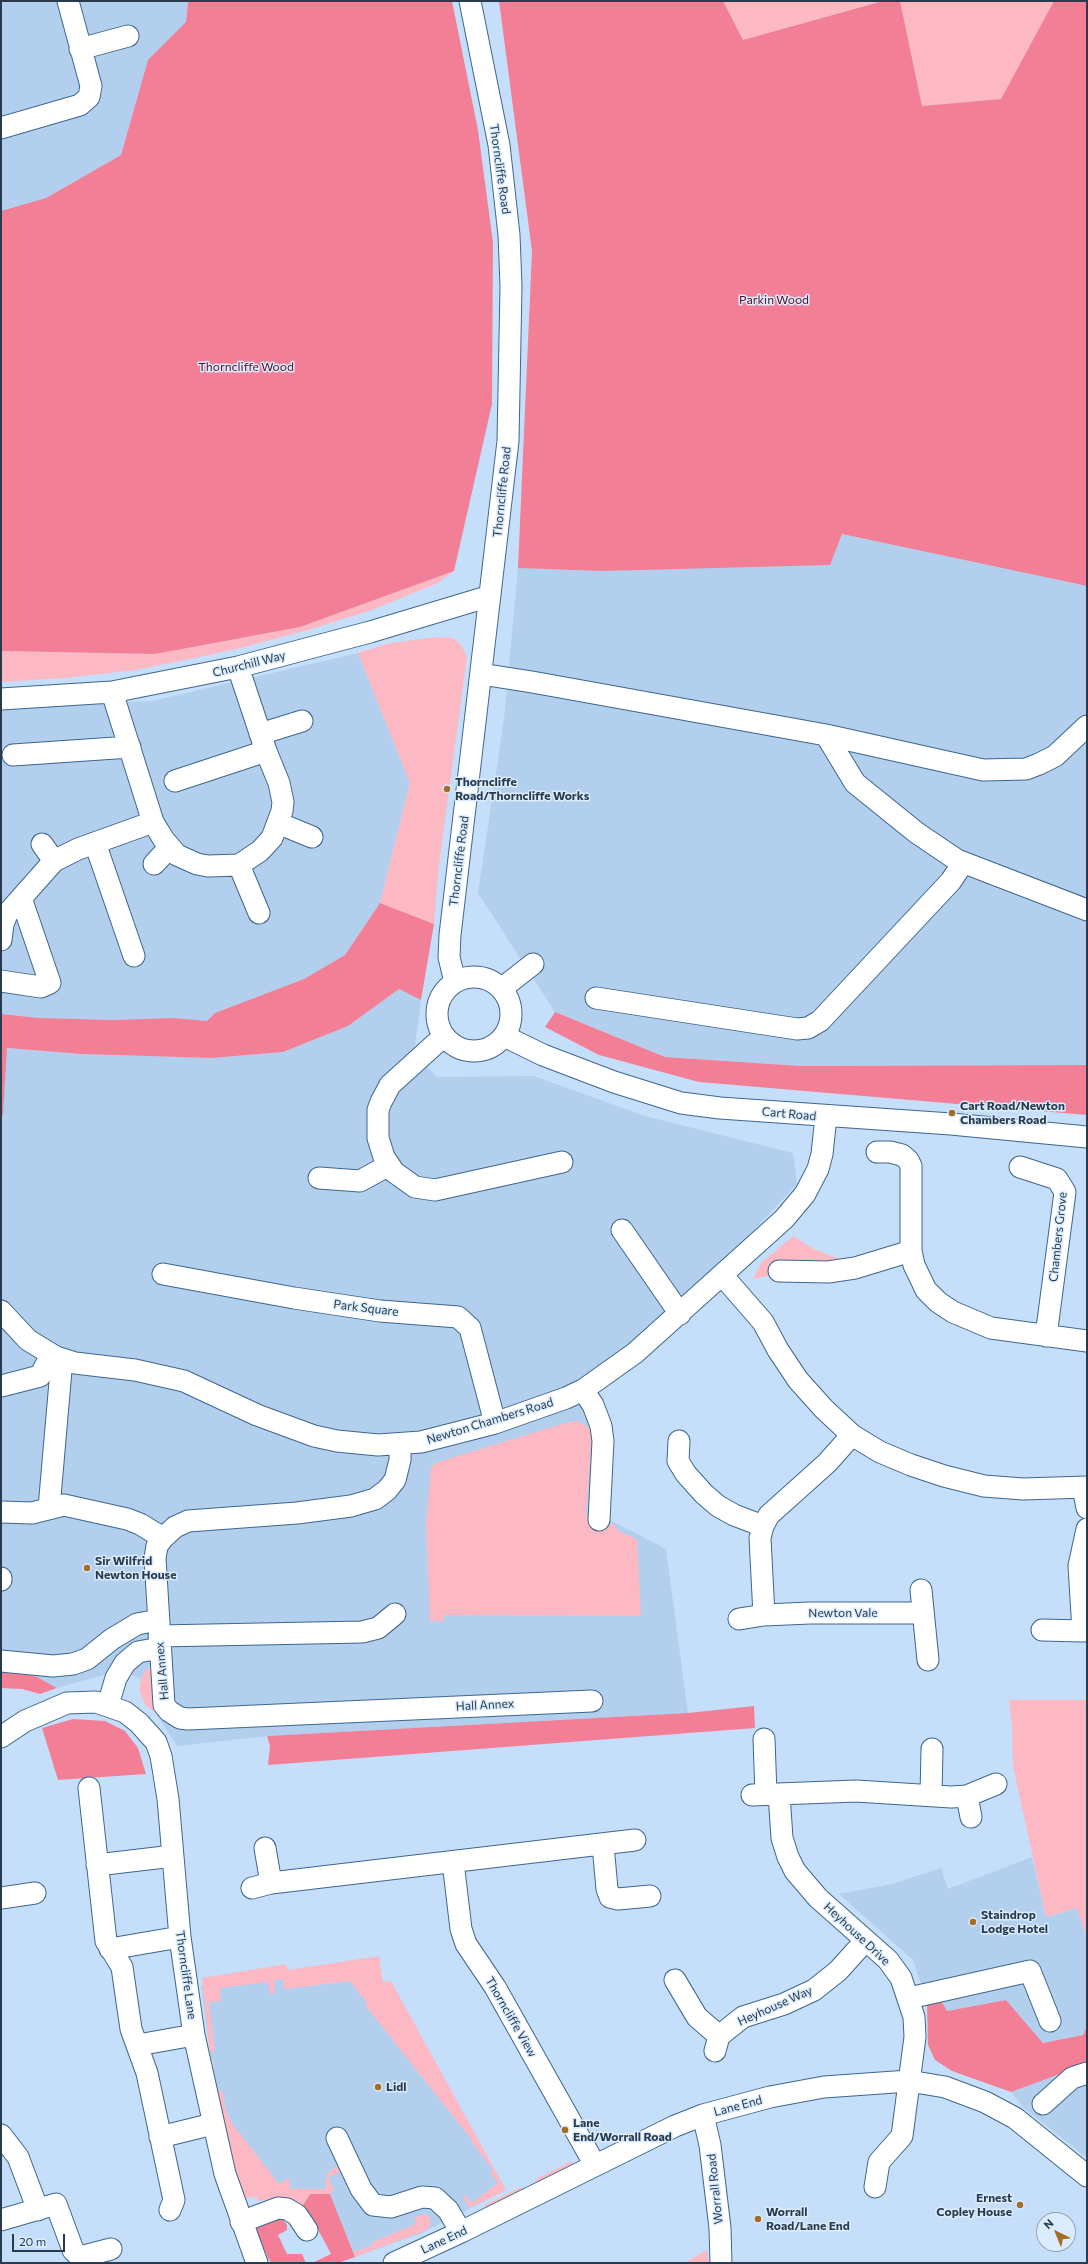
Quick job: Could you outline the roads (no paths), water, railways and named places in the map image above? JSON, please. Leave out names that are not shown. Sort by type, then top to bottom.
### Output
[{"type":"street","points":[[1,128],[80,105],[89,98],[91,86],[68,1]]},
{"type":"street","name":"Thorncliffe Road","points":[[455,982],[450,957],[450,935],[508,441],[510,257],[499,145],[470,1]]},
{"type":"street","points":[[83,57],[128,36]]},
{"type":"street","name":"Churchill Way","points":[[1,699],[112,692],[238,667],[490,596]]},
{"type":"street","points":[[112,692],[153,822],[170,847],[177,855],[196,864],[208,866],[239,865],[250,858],[268,842],[278,823],[282,811],[282,794],[238,667]]},
{"type":"street","points":[[481,674],[826,735],[983,770],[1004,771],[1026,769],[1055,756],[1087,726]]},
{"type":"street","points":[[175,781],[263,742],[302,721]]},
{"type":"street","points":[[826,735],[855,783],[917,833],[963,862],[1087,910]]},
{"type":"street","points":[[13,756],[130,748]]},
{"type":"street","points":[[1,940],[3,924],[7,914],[54,861],[94,843],[153,822]]},
{"type":"street","points":[[278,823],[312,838]]},
{"type":"street","points":[[94,843],[134,956]]},
{"type":"street","points":[[42,844],[54,861]]},
{"type":"street","points":[[154,864],[170,847]]},
{"type":"street","points":[[596,998],[798,1029],[808,1028],[820,1022],[951,881],[963,862]]},
{"type":"street","points":[[239,865],[259,913]]},
{"type":"street","points":[[1,981],[41,987],[50,983],[21,898]]},
{"type":"street","points":[[501,989],[533,964]]},
{"type":"street","points":[[468,977],[490,981],[501,989],[508,999],[511,1012],[508,1028],[504,1036],[492,1047],[477,1051],[467,1051],[456,1047],[444,1036],[437,1019],[437,1009],[446,990],[455,982],[468,977]]},
{"type":"street","points":[[444,1036],[393,1082],[378,1110],[378,1138],[384,1158],[401,1178],[415,1187],[435,1190],[562,1162]]},
{"type":"street","name":"Cart Road","points":[[504,1036],[543,1056],[643,1092],[681,1103],[720,1108],[826,1117],[951,1124],[1087,1137]]},
{"type":"street","name":"Newton Chambers Road","points":[[1,1311],[28,1340],[57,1357],[80,1364],[135,1370],[184,1381],[256,1415],[314,1436],[357,1443],[400,1444],[421,1442],[495,1423],[566,1398],[583,1390],[616,1368],[680,1314],[784,1219],[809,1188],[818,1169],[822,1154],[826,1117]]},
{"type":"street","points":[[877,1152],[902,1155],[908,1160],[911,1166],[911,1251],[919,1278],[926,1290],[953,1312],[991,1328],[1087,1341]]},
{"type":"street","points":[[319,1178],[360,1181],[389,1165]]},
{"type":"street","name":"Chambers Grove","points":[[1020,1166],[1057,1179],[1065,1192],[1046,1336]]},
{"type":"street","points":[[622,1230],[680,1314]]},
{"type":"street","points":[[779,1271],[828,1272],[855,1268],[911,1251]]},
{"type":"street","name":"Park Square","points":[[163,1274],[294,1298],[380,1311],[458,1317],[470,1328],[495,1423]]},
{"type":"street","points":[[722,1275],[764,1322],[778,1350],[798,1380],[824,1409],[852,1435],[880,1452],[910,1466],[977,1484],[1086,1494]]},
{"type":"street","points":[[1,1386],[40,1376],[57,1357]]},
{"type":"street","points":[[49,1508],[57,1357]]},
{"type":"street","points":[[583,1390],[593,1404],[602,1426],[603,1441],[598,1520]]},
{"type":"street","points":[[764,1615],[760,1538],[763,1526],[769,1515],[827,1463],[852,1435]]},
{"type":"street","points":[[679,1441],[677,1450],[678,1460],[686,1474],[704,1494],[718,1506],[734,1515],[763,1526]]},
{"type":"street","name":"Hall Annex","points":[[400,1444],[400,1460],[394,1480],[387,1490],[375,1499],[351,1506],[297,1513],[188,1521],[175,1527],[163,1538],[158,1546],[155,1558],[164,1705],[174,1716],[188,1719],[592,1701]]},
{"type":"street","points":[[1,1512],[32,1513],[64,1505],[127,1519],[140,1524],[163,1538]]},
{"type":"street","points":[[1042,1630],[1085,1630],[1079,1566],[1087,1529]]},
{"type":"street","points":[[921,1590],[922,1613],[928,1660]]},
{"type":"street","name":"Newton Vale","points":[[739,1619],[764,1615],[922,1613]]},
{"type":"street","points":[[1,1662],[53,1666],[73,1664],[87,1659],[124,1631],[137,1624],[159,1635],[362,1632],[378,1628],[395,1614]]},
{"type":"street","points":[[108,1705],[116,1678],[125,1663],[159,1635]]},
{"type":"street","name":"Thorncliffe Lane","points":[[1,1737],[25,1721],[67,1703],[96,1702],[108,1705],[129,1716],[156,1742],[161,1756],[168,1799],[180,1937],[194,2035],[212,2124],[225,2174],[257,2263]]},
{"type":"street","name":"Heyhouse Drive","points":[[764,1739],[766,1794],[788,1857],[795,1871],[818,1898],[892,1966],[901,1978],[909,1998],[914,2017],[915,2037],[902,2136],[879,2162],[875,2187]]},
{"type":"street","points":[[931,1795],[932,1749]]},
{"type":"street","points":[[766,1794],[856,1791],[967,1796],[996,1784]]},
{"type":"street","points":[[88,1788],[106,1941],[122,1967],[131,2029],[148,2073],[174,2200],[170,2210]]},
{"type":"street","points":[[967,1796],[971,1817]]},
{"type":"street","points":[[265,1848],[262,1886],[635,1840]]},
{"type":"street","points":[[602,1845],[607,1889],[610,1897],[618,1899],[650,1896]]},
{"type":"street","points":[[97,1865],[173,1856]]},
{"type":"street","name":"Thorncliffe View","points":[[453,1862],[461,1929],[466,1944],[498,1994],[595,2165]]},
{"type":"street","points":[[1,1898],[35,1893]]},
{"type":"street","points":[[110,1949],[180,1937]]},
{"type":"street","name":"Heyhouse Way","points":[[675,1980],[697,2017],[717,2043],[743,2017],[784,2004],[814,1990],[838,1972],[865,1941]]},
{"type":"street","points":[[909,1998],[1030,1971],[1050,2021]]},
{"type":"street","points":[[138,2045],[194,2035]]},
{"type":"street","points":[[1043,2104],[1072,2078],[1087,2073]]},
{"type":"street","name":"Lane End","points":[[394,2263],[461,2232],[675,2126],[703,2115],[770,2097],[824,2087],[909,2081],[945,2087],[985,2102],[1009,2114],[1087,2176]]},
{"type":"street","name":"Worrall Road","points":[[703,2115],[710,2145],[720,2228],[721,2263]]},
{"type":"street","points":[[160,2137],[212,2124]]},
{"type":"street","points":[[1,2135],[18,2157],[73,2250],[78,2255],[84,2256],[111,2249]]},
{"type":"street","points":[[337,2138],[361,2189],[373,2205],[391,2207],[422,2197],[435,2198],[448,2210],[461,2232]]},
{"type":"street","points":[[5,2219],[47,2207]]},
{"type":"street","points":[[241,2222],[267,2211],[283,2209],[297,2215],[307,2230]]},
{"type":"place","name":"Thorncliffe Road/Thorncliffe Works","points":[[447,789]]},
{"type":"place","name":"Cart Road/Newton Chambers Road","points":[[952,1113]]},
{"type":"place","name":"Sir Wilfrid Newton House","points":[[87,1568]]},
{"type":"place","name":"Staindrop Lodge Hotel","points":[[973,1922]]},
{"type":"place","name":"Lidl","points":[[378,2087]]},
{"type":"place","name":"Lane End/Worrall Road","points":[[565,2130]]},
{"type":"place","name":"Ernest Copley House","points":[[1020,2205]]},
{"type":"place","name":"Worrall Road/Lane End","points":[[758,2219]]},
{"type":"park label","name":"Parkin Wood","points":[[774,300]]},
{"type":"park label","name":"Thorncliffe Wood","points":[[246,367]]}]
